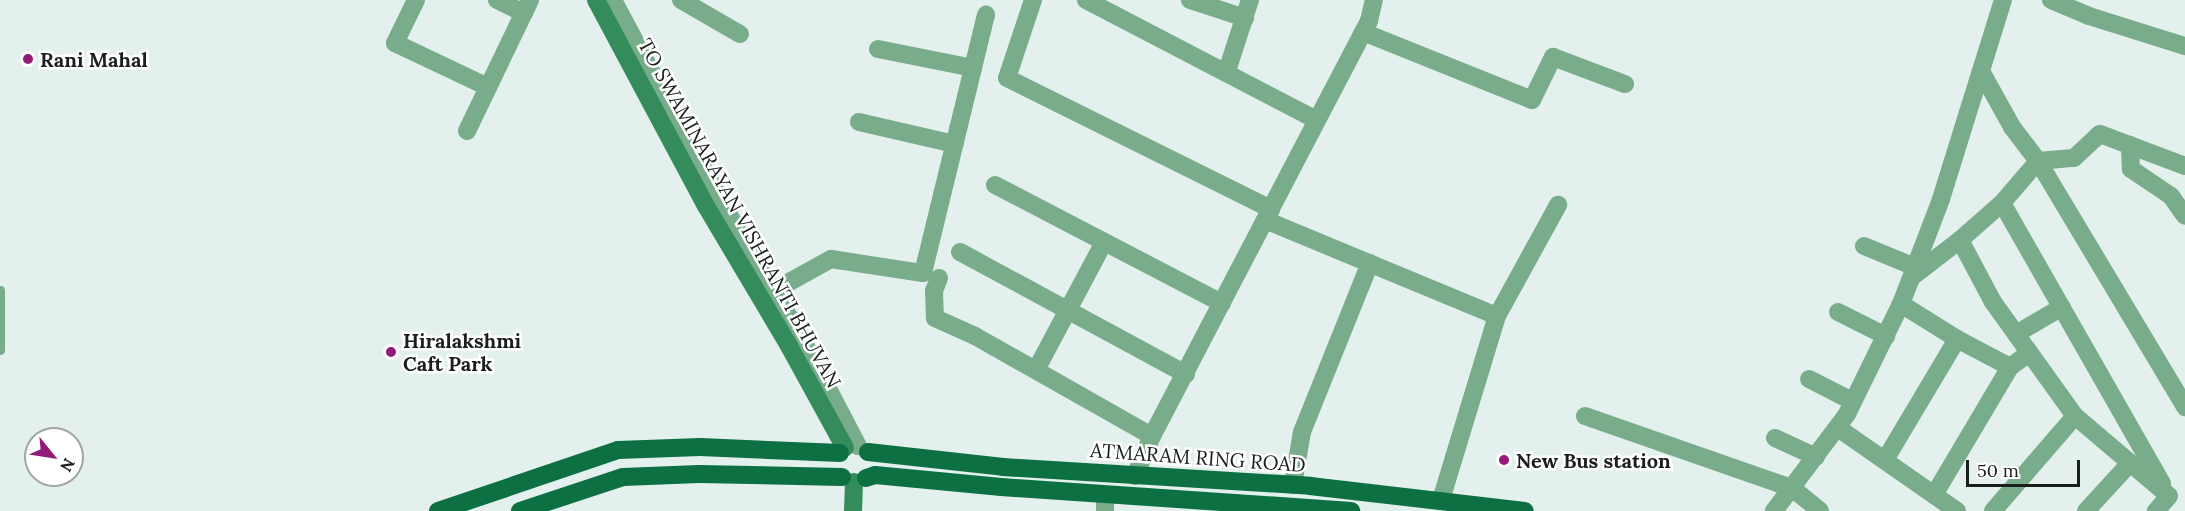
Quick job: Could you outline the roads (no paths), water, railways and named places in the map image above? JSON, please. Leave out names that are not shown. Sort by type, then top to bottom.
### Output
[{"type":"main road","name":"TO SWAMINARAYAN VISHRANTI BHUVAN","points":[[596,0],[706,206],[852,450]]},
{"type":"main road","name":"ATMARAM RING ROAD","points":[[438,511],[618,450],[700,447],[852,450],[877,455],[992,466],[1293,485],[1525,511]]},
{"type":"main road","points":[[852,450],[872,468],[854,479],[836,466],[852,450]]},
{"type":"main road","points":[[520,511],[623,477],[699,474],[854,479],[875,475],[1105,503],[1352,511]]},
{"type":"main road","points":[[853,511],[854,479]]},
{"type":"street","points":[[416,0],[395,43],[488,87]]},
{"type":"street","points":[[467,131],[527,7],[497,0]]},
{"type":"street","points":[[613,0],[719,198],[773,291],[852,450]]},
{"type":"street","points":[[681,0],[740,34]]},
{"type":"street","points":[[1033,0],[1007,78],[1268,214],[1370,263],[1497,316]]},
{"type":"street","points":[[1086,0],[1227,71],[1317,120]]},
{"type":"street","points":[[1190,0],[1245,18]]},
{"type":"street","points":[[1227,71],[1250,0]]},
{"type":"street","points":[[1135,476],[1152,436],[1363,32],[1374,0]]},
{"type":"street","points":[[1774,511],[1838,428],[1901,304],[1941,199],[2003,0]]},
{"type":"street","points":[[2051,0],[2089,16],[2185,46]]},
{"type":"street","points":[[773,291],[831,259],[923,273],[986,15]]},
{"type":"street","points":[[1363,32],[1532,100],[1553,57],[1625,84]]},
{"type":"street","points":[[878,49],[973,68]]},
{"type":"street","points":[[1982,73],[2012,127],[2038,161],[2185,407]]},
{"type":"street","points":[[859,122],[954,144]]},
{"type":"street","points":[[1913,272],[1960,240],[2002,202],[2038,161],[2074,158],[2100,134],[2185,166]]},
{"type":"street","points":[[2130,145],[2131,169],[2171,196],[2185,216]]},
{"type":"street","points":[[995,186],[1222,303]]},
{"type":"street","points":[[2002,202],[2169,496]]},
{"type":"street","points":[[1442,500],[1497,316],[1558,205]]},
{"type":"street","points":[[1960,240],[1993,302],[2075,416],[2169,496]]},
{"type":"street","points":[[1036,370],[1104,242]]},
{"type":"street","points":[[1864,246],[1913,272]]},
{"type":"street","points":[[960,252],[1186,374]]},
{"type":"street","points":[[1293,485],[1302,432],[1370,263]]},
{"type":"street","points":[[939,278],[934,291],[935,318],[1036,370],[1152,436]]},
{"type":"street","points":[[1901,304],[2010,367]]},
{"type":"street","points":[[2016,334],[2062,307]]},
{"type":"street","points":[[1838,312],[1886,336]]},
{"type":"street","points":[[1884,460],[1958,339]]},
{"type":"street","points":[[1934,495],[2010,367],[2030,352]]},
{"type":"street","points":[[1809,379],[1852,400]]},
{"type":"street","points":[[1585,416],[1792,488],[1820,511]]},
{"type":"street","points":[[1992,511],[2075,416]]},
{"type":"street","points":[[1838,428],[1958,511]]},
{"type":"street","points":[[1775,438],[1816,457]]},
{"type":"street","points":[[2086,511],[2130,463]]},
{"type":"street","points":[[2156,511],[2169,496]]},
{"type":"lane","points":[[0,290],[0,350]]},
{"type":"place","name":"Rani Mahal","points":[[28,59]]},
{"type":"place","name":"Hiralakshmi Caft Park","points":[[391,352]]},
{"type":"place","name":"New Bus station","points":[[1504,460]]}]
